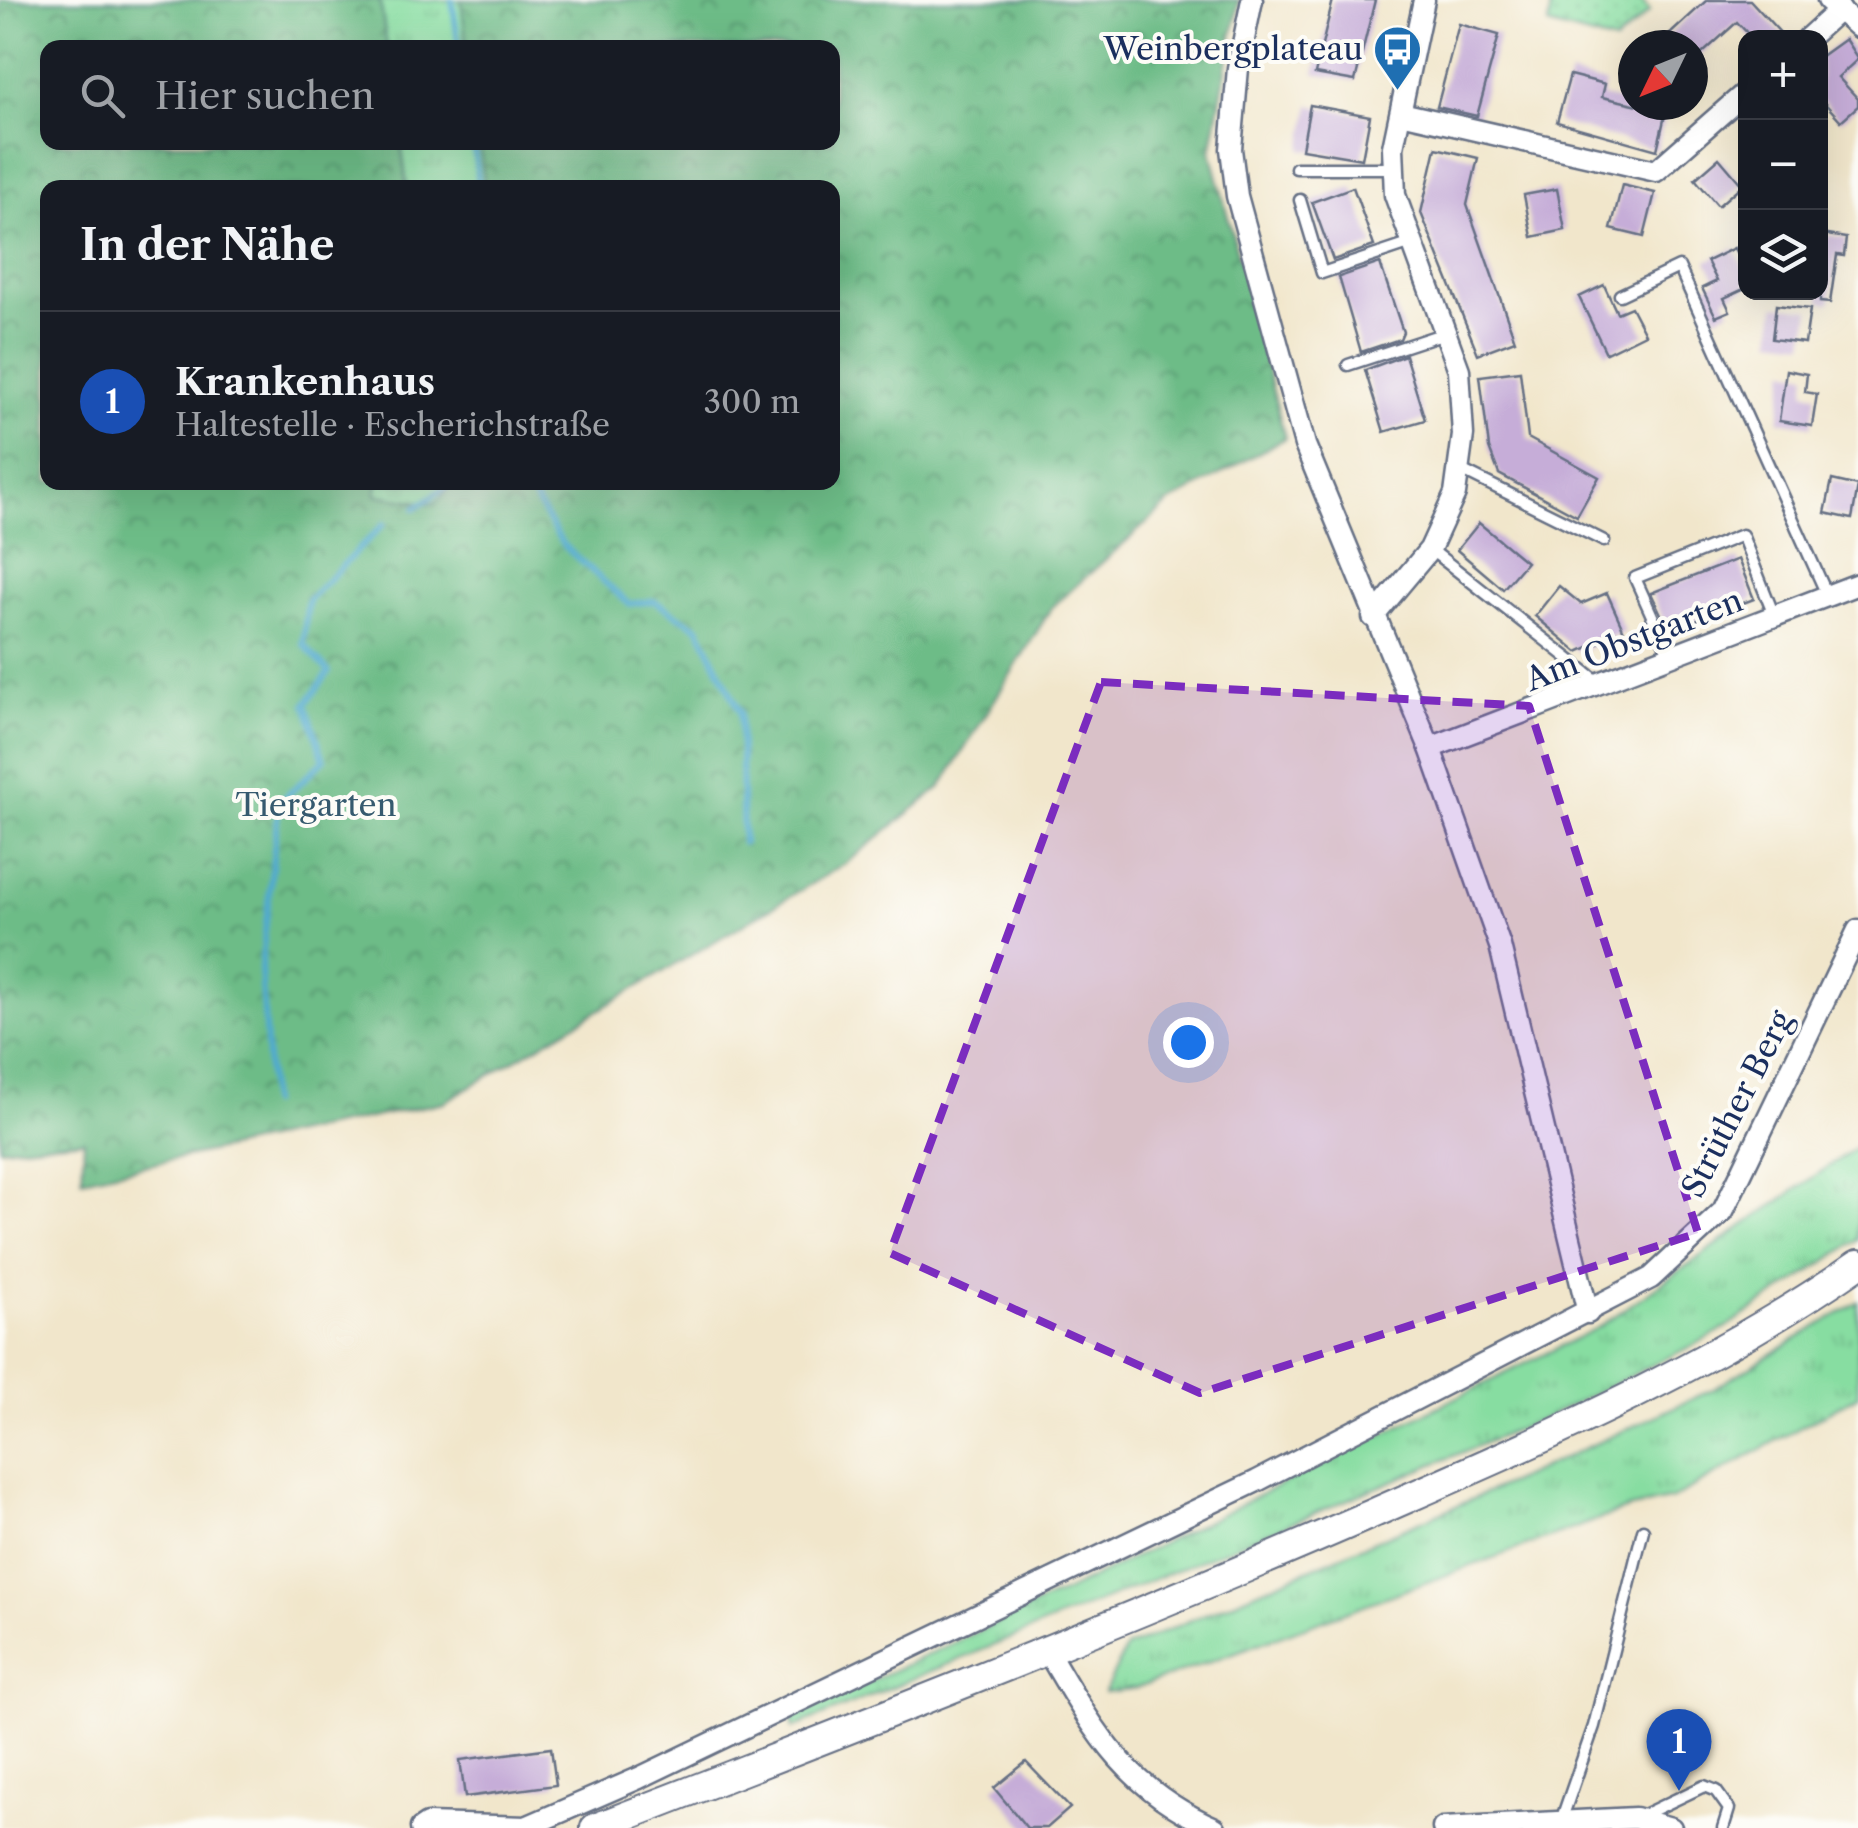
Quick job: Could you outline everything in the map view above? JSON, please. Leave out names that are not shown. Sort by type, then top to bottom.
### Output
[{"type":"main road","points":[[595,1828],[1048,1652],[1572,1426],[1670,1376],[1858,1264]]},
{"type":"street","points":[[1252,0],[1238,68],[1231,149],[1237,196],[1305,445],[1430,748],[1500,946],[1588,1313]]},
{"type":"street","points":[[1373,617],[1430,549],[1455,494],[1462,435],[1460,370],[1395,195],[1393,147],[1424,0]]},
{"type":"street","points":[[1814,30],[1834,4],[1858,27]]},
{"type":"street","points":[[1402,113],[1656,171],[1738,99]]},
{"type":"street","name":"Am Obstgarten","points":[[1430,748],[1776,619],[1858,584]]},
{"type":"street","name":"Strüther Berg","points":[[421,1828],[426,1824],[526,1827],[639,1778],[1257,1481],[1651,1278],[1723,1211],[1858,930]]},
{"type":"street","points":[[1048,1652],[1098,1739],[1140,1785],[1188,1823],[1215,1828]]},
{"type":"street","points":[[1442,1828],[1560,1825],[1635,1818],[1671,1828]]},
{"type":"lane","points":[[1296,168],[1394,168]]},
{"type":"lane","points":[[1300,200],[1322,274],[1413,243]]},
{"type":"lane","points":[[1620,294],[1680,267],[1828,598]]},
{"type":"lane","points":[[1348,365],[1446,332]]},
{"type":"lane","points":[[1458,469],[1604,541]]},
{"type":"lane","points":[[1670,658],[1635,578],[1742,535],[1776,619]]},
{"type":"lane","points":[[1430,549],[1602,684]]},
{"type":"lane","points":[[1560,1825],[1594,1726],[1644,1530]]},
{"type":"lane","points":[[1635,1818],[1704,1786],[1716,1791],[1729,1809],[1724,1828]]},
{"type":"highlighted area","points":[[1101,682],[1529,706],[1698,1233],[1200,1393],[890,1253]]},
{"type":"green space","name":"Tiergarten","points":[[0,0],[380,0],[386,40],[40,40],[40,150],[402,150],[406,180],[40,180],[40,490],[377,490],[376,495],[434,504],[448,490],[840,490],[840,180],[484,180],[480,150],[840,150],[840,40],[466,40],[461,0],[1239,0],[1211,151],[1285,438],[1169,503],[1052,607],[941,787],[848,862],[444,1102],[82,1179],[84,1140],[0,1148]]},
{"type":"green space","points":[[380,0],[461,0],[466,40],[386,40]]},
{"type":"green space","points":[[1552,0],[1641,0],[1650,11],[1629,30],[1618,30],[1615,43],[1548,25]]},
{"type":"green space","points":[[402,150],[480,150],[484,180],[406,180]]},
{"type":"green space","points":[[376,490],[448,490],[434,504],[375,495]]},
{"type":"green space","points":[[1858,1146],[1858,1240],[1718,1333],[1538,1421],[793,1728],[792,1717],[1064,1592],[1599,1327]]},
{"type":"green space","points":[[1858,1302],[1858,1395],[1672,1499],[1627,1509],[1137,1688],[1105,1692],[1126,1648],[1512,1482],[1712,1390]]},
{"type":"building","points":[[1333,0],[1375,0],[1355,81],[1315,74]]},
{"type":"building","points":[[1707,0],[1750,0],[1778,30],[1744,30],[1737,22],[1708,48],[1708,30],[1674,30]]},
{"type":"building","points":[[1459,24],[1499,35],[1477,116],[1437,107]]},
{"type":"building","points":[[1845,39],[1858,59],[1838,77],[1858,99],[1858,106],[1841,121],[1828,107],[1828,51]]},
{"type":"building","points":[[1570,75],[1605,84],[1602,97],[1618,100],[1618,120],[1664,120],[1657,150],[1557,122]]},
{"type":"building","points":[[1310,105],[1370,116],[1362,159],[1302,149]]},
{"type":"building","points":[[1436,148],[1478,158],[1467,205],[1515,340],[1478,354],[1421,213]]},
{"type":"building","points":[[1719,158],[1738,180],[1738,188],[1718,206],[1695,179]]},
{"type":"building","points":[[1622,185],[1655,193],[1644,237],[1611,229]]},
{"type":"building","points":[[1353,187],[1374,246],[1333,260],[1312,202]]},
{"type":"building","points":[[1557,189],[1565,230],[1532,237],[1524,195]]},
{"type":"building","points":[[1828,235],[1846,238],[1844,256],[1837,255],[1830,303],[1820,302],[1828,300]]},
{"type":"building","points":[[1734,248],[1738,256],[1738,292],[1724,298],[1730,311],[1716,317],[1702,288],[1717,281],[1707,261]]},
{"type":"building","points":[[1380,263],[1403,332],[1400,339],[1361,352],[1339,277]]},
{"type":"building","points":[[1604,285],[1617,313],[1631,307],[1645,334],[1606,353],[1579,297]]},
{"type":"building","points":[[1776,305],[1810,309],[1805,343],[1772,339]]},
{"type":"building","points":[[1405,355],[1425,420],[1384,432],[1365,370]]},
{"type":"building","points":[[1786,370],[1807,374],[1805,392],[1817,394],[1812,426],[1779,421]]},
{"type":"building","points":[[1520,371],[1528,438],[1599,477],[1577,516],[1499,474],[1489,448],[1480,376]]},
{"type":"building","points":[[1832,480],[1858,486],[1852,519],[1825,513]]},
{"type":"building","points":[[1479,523],[1526,562],[1503,589],[1457,550]]},
{"type":"building","points":[[1738,559],[1754,599],[1669,631],[1651,593]]},
{"type":"building","points":[[1559,586],[1581,604],[1607,593],[1624,631],[1578,652],[1535,616]]},
{"type":"building","points":[[551,1748],[556,1785],[465,1797],[460,1760]]},
{"type":"building","points":[[1026,1762],[1070,1808],[1047,1828],[1027,1828],[994,1788]]},
{"type":"waterway","points":[[452,0],[458,40]]},
{"type":"waterway","points":[[474,150],[478,180]]},
{"type":"waterway","points":[[415,508],[441,490]]},
{"type":"waterway","points":[[529,490],[564,546],[629,604],[654,601],[699,628],[740,712],[743,843]]},
{"type":"waterway","points":[[270,1103],[261,968],[279,803],[324,760],[306,704],[329,672],[303,644],[308,600],[384,524]]},
{"type":"place","name":"Weinbergplateau","points":[[1398,92]]},
{"type":"place","name":"Krankenhaus","points":[[1679,1791]]}]
